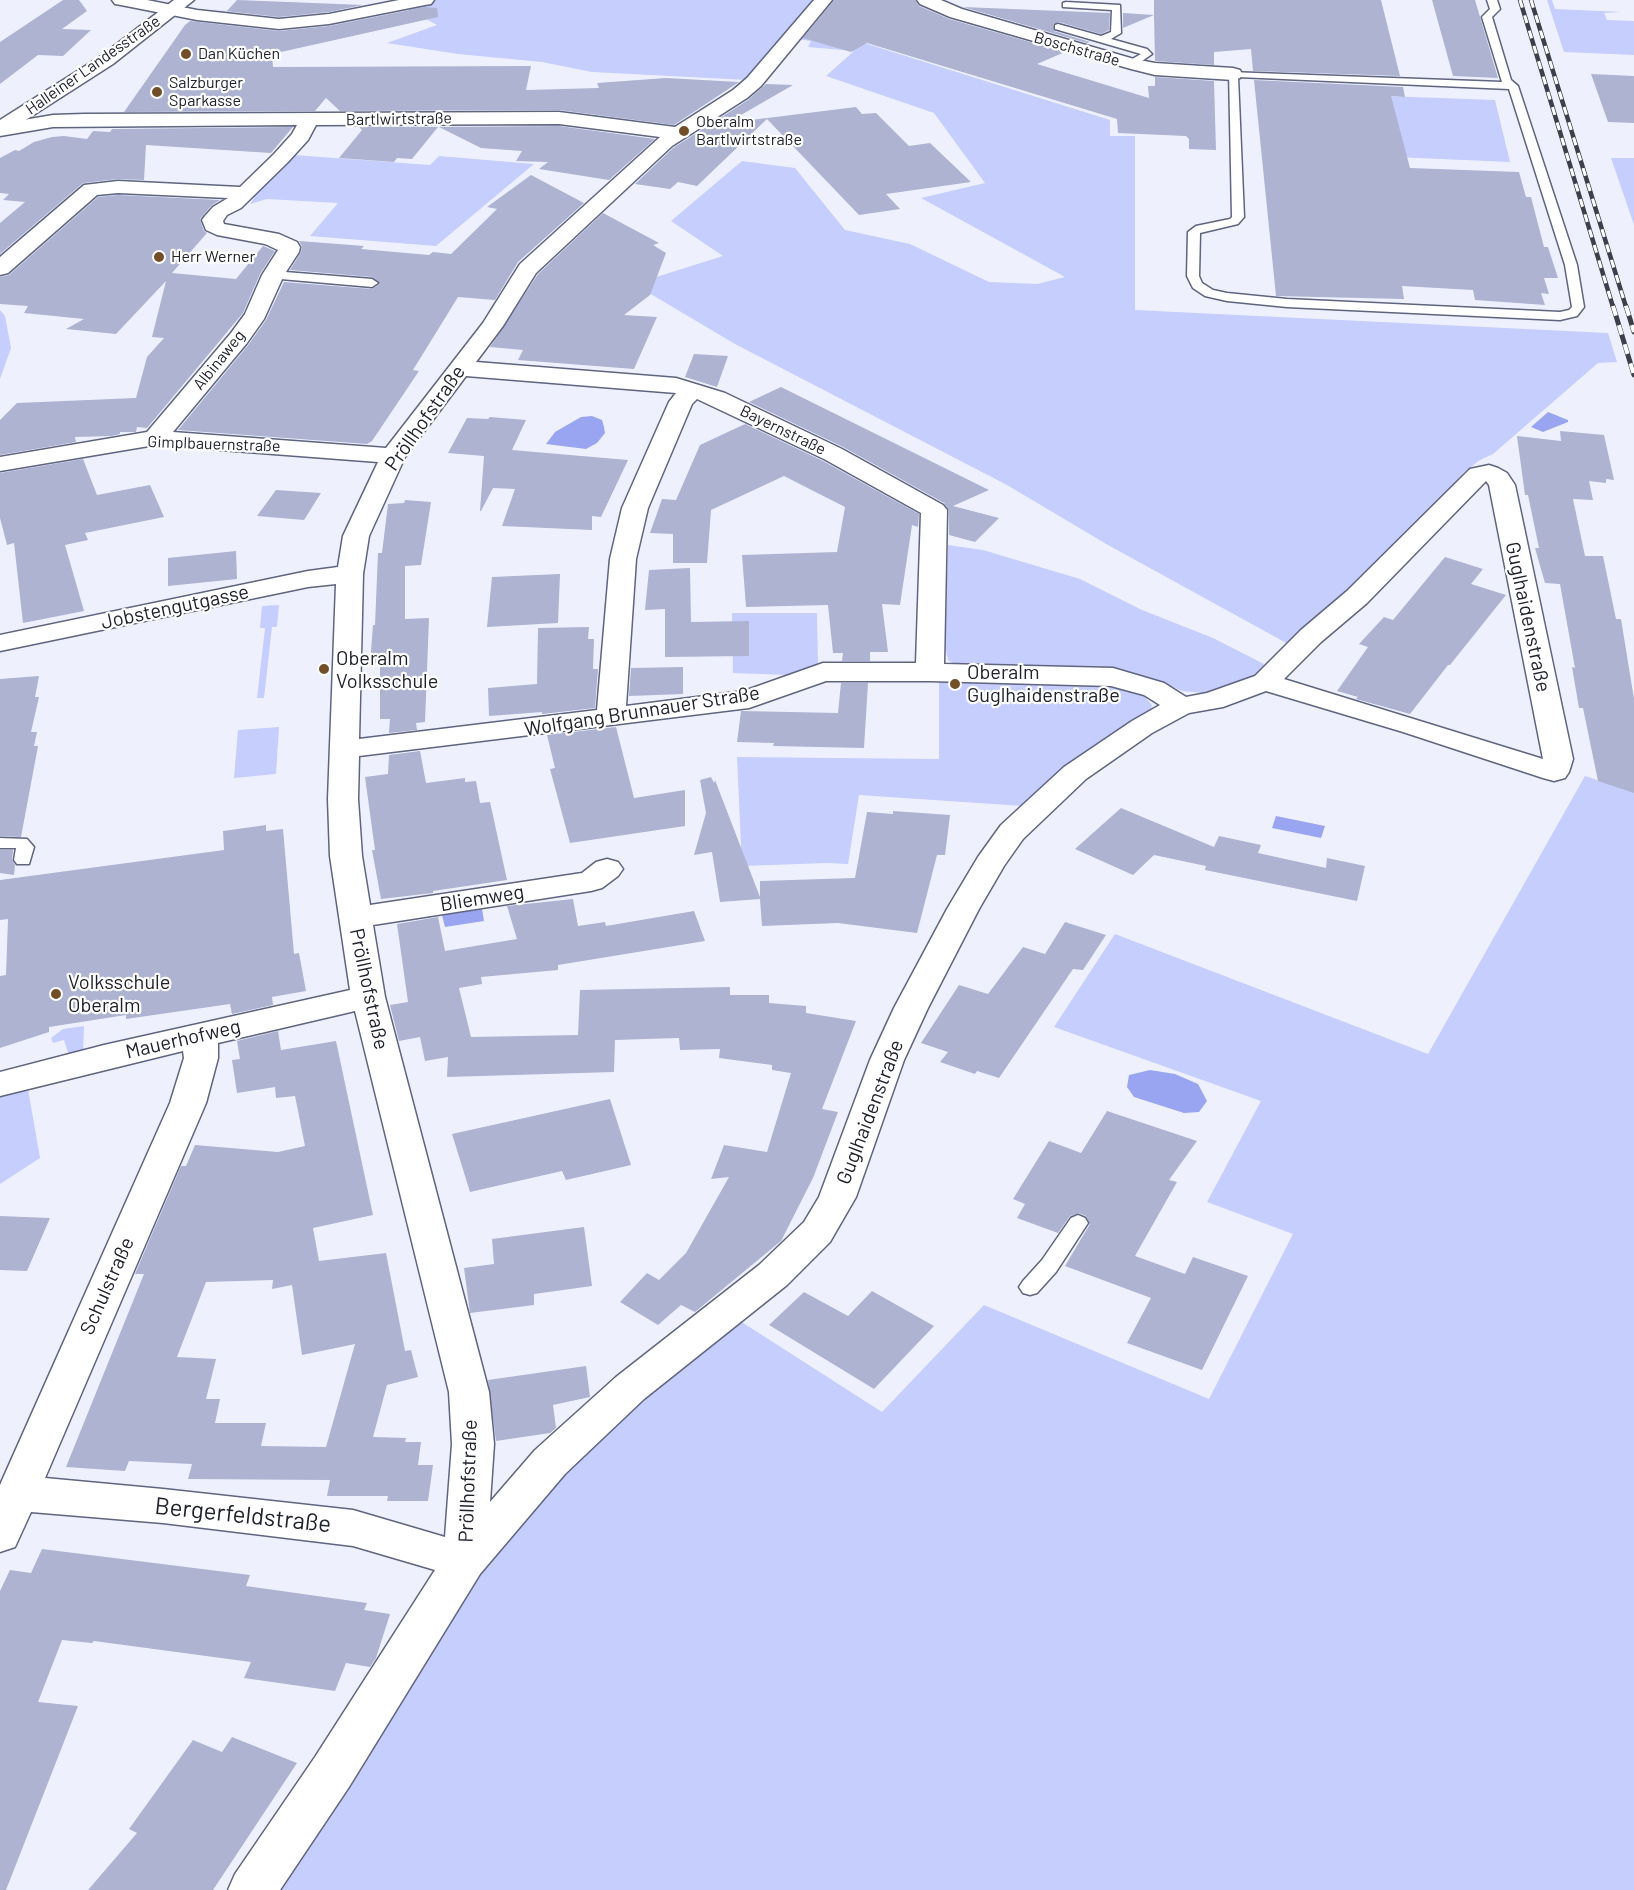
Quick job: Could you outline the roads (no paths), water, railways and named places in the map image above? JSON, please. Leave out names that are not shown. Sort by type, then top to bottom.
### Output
[{"type":"street","points":[[122,0],[180,4],[215,18],[279,24],[304,23],[424,0]]},
{"type":"street","name":"Pröllhofstraße","points":[[252,1890],[332,1772],[465,1561],[473,1444],[469,1392],[368,997],[354,918],[344,823],[350,574],[356,536],[393,456],[496,320],[528,268],[676,133],[725,104],[754,82],[823,0]]},
{"type":"street","name":"Boschstraße","points":[[926,0],[956,13],[1131,64],[1155,69],[1233,74]]},
{"type":"street","name":"Halleiner Landesstraße","points":[[0,129],[107,60],[180,4]]},
{"type":"street","name":"Bartlwirtstraße","points":[[54,95],[59,96],[58,104],[68,108],[120,120]]},
{"type":"street","name":"Bartlwirtstraße","points":[[0,129],[53,121],[558,118],[676,133]]},
{"type":"street","name":"Albinaweg","points":[[155,438],[239,338],[256,314],[273,275],[288,252],[289,247],[271,239],[226,231],[213,226],[212,220],[220,211],[239,199],[281,158],[301,135],[309,120]]},
{"type":"street","points":[[0,268],[91,189],[118,188],[239,199]]},
{"type":"street","name":"Bayernstraße","points":[[460,368],[661,382],[692,390],[717,398],[833,454],[934,510],[930,672]]},
{"type":"street","points":[[611,716],[623,559],[634,508],[681,402],[692,390]]},
{"type":"street","name":"Gimplbauernstraße","points":[[0,464],[155,438],[393,456]]},
{"type":"street","name":"Guglhaidenstraße","points":[[465,1561],[550,1462],[630,1388],[773,1275],[817,1232],[837,1197],[887,1060],[926,977],[989,864],[1012,832],[1075,773],[1142,727],[1181,706],[1213,701],[1265,682],[1311,636],[1357,597],[1479,474],[1489,473],[1498,478],[1502,485],[1558,759],[1554,772],[1381,716],[1265,682]]},
{"type":"street","name":"Jobstengutgasse","points":[[0,643],[308,579],[350,574]]},
{"type":"street","name":"Wolfgang Brunnauer Straße","points":[[345,748],[373,747],[489,733],[749,699],[823,672],[1113,676],[1154,689],[1181,706]]},
{"type":"street","name":"Bliemweg","points":[[354,918],[591,881],[607,868]]},
{"type":"street","name":"Mauerhofweg","points":[[0,1084],[368,997]]},
{"type":"street","name":"Schulstraße","points":[[0,1534],[188,1103],[201,1058],[200,1035]]},
{"type":"street","name":"Bergerfeldstraße","points":[[17,1493],[163,1506],[353,1528],[465,1561]]},
{"type":"lane","points":[[1492,0],[1495,9],[1487,16],[1506,81],[1513,86],[1571,266],[1578,307],[1573,313],[1560,316],[1287,303],[1227,297],[1209,293],[1197,285],[1192,276],[1194,232],[1200,228],[1234,222],[1238,217],[1233,74],[1513,86]]},
{"type":"lane","points":[[1035,36],[1065,13],[1117,7],[1116,33],[1102,39]]},
{"type":"lane","points":[[1065,13],[1102,39],[1147,54],[1131,64]]},
{"type":"lane","points":[[273,275],[372,283]]},
{"type":"lane","points":[[0,843],[21,843],[25,847],[23,860]]},
{"type":"lane","points":[[1030,1287],[1049,1266],[1078,1223]]},
{"type":"water","points":[[1548,412],[1568,422],[1543,432],[1531,427]]},
{"type":"water","points":[[592,416],[602,420],[604,427],[605,433],[597,443],[586,449],[546,444],[555,432],[581,417]]},
{"type":"water","points":[[1276,816],[1325,826],[1321,838],[1272,828]]},
{"type":"water","points":[[482,909],[484,921],[445,927],[442,915]]},
{"type":"water","points":[[1150,1070],[1175,1074],[1198,1084],[1207,1101],[1199,1112],[1184,1113],[1134,1097],[1127,1087],[1129,1075]]},
{"type":"railway","points":[[1520,0],[1613,307]]},
{"type":"railway","points":[[1531,0],[1626,307]]},
{"type":"railway","points":[[1613,306],[1634,375]]},
{"type":"railway","points":[[1626,306],[1634,332]]},
{"type":"place","name":"Dan Küchen","points":[[186,54]]},
{"type":"place","name":"Salzburger Sparkasse","points":[[157,92]]},
{"type":"place","name":"Oberalm Bartlwirtstraße","points":[[684,131]]},
{"type":"place","name":"Herr Werner","points":[[159,257]]},
{"type":"place","name":"Oberalm Volksschule","points":[[324,669]]},
{"type":"place","name":"Oberalm Guglhaidenstraße","points":[[955,684]]},
{"type":"place","name":"Volksschule Oberalm","points":[[56,994]]}]
